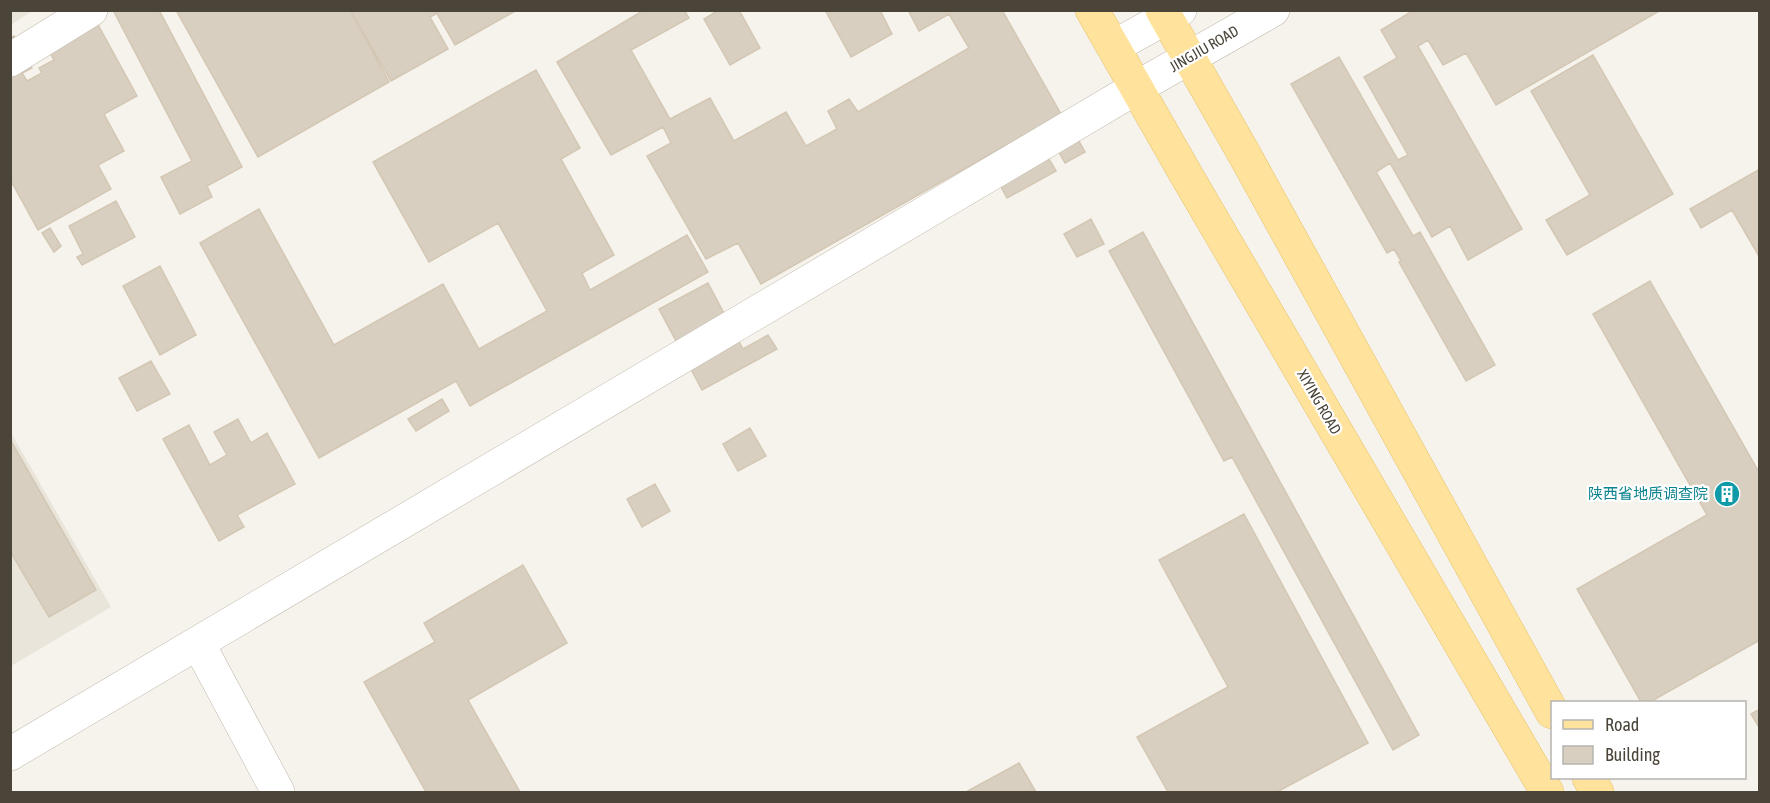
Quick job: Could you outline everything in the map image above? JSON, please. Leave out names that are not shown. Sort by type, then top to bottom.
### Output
[{"type":"main road","name":"XIYING ROAD","points":[[1092,10],[1547,792]]},
{"type":"main road","points":[[1169,13],[1189,58],[1551,710]]},
{"type":"main road","points":[[1589,779],[1597,792]]},
{"type":"street","points":[[10,60],[91,10]]},
{"type":"street","name":"JINGJIU ROAD","points":[[10,754],[1136,88],[1272,10]]},
{"type":"street","points":[[1113,47],[1169,13]]},
{"type":"street","points":[[198,643],[278,792]]},
{"type":"shaded area","points":[[11,10],[32,10],[32,11],[11,25]]},
{"type":"shaded area","points":[[10,431],[111,607],[11,666],[10,666]]},
{"type":"building","points":[[90,10],[137,96],[104,114],[124,151],[98,165],[111,189],[38,230],[10,179],[10,38],[14,36],[32,68],[22,73],[27,81],[42,73],[39,68],[54,60],[37,30]]},
{"type":"building","points":[[113,10],[159,10],[242,167],[207,186],[212,197],[180,214],[161,177],[192,161]]},
{"type":"building","points":[[176,10],[350,10],[389,82],[258,157]]},
{"type":"building","points":[[350,10],[434,10],[436,14],[430,17],[448,49],[391,81]]},
{"type":"building","points":[[435,10],[517,10],[455,45]]},
{"type":"building","points":[[644,10],[684,10],[689,18],[631,50],[670,119],[710,98],[734,141],[786,112],[806,146],[837,129],[828,111],[849,99],[858,112],[969,48],[949,14],[919,31],[908,10],[1002,10],[1061,114],[761,284],[738,243],[706,259],[647,156],[671,143],[663,127],[611,155],[557,62]]},
{"type":"building","points":[[719,10],[739,10],[760,48],[730,65],[704,19]]},
{"type":"building","points":[[825,10],[880,10],[892,34],[851,57]]},
{"type":"building","points":[[1414,10],[1661,10],[1496,105],[1466,53],[1443,65],[1428,40],[1418,46],[1522,229],[1468,260],[1450,226],[1432,237],[1390,163],[1376,172],[1413,236],[1420,232],[1495,365],[1466,381],[1399,262],[1401,261],[1394,249],[1387,253],[1291,84],[1339,57],[1398,160],[1408,155],[1364,77],[1397,58],[1381,30]]},
{"type":"building","points":[[1593,55],[1673,194],[1567,255],[1546,220],[1590,195],[1531,91]]},
{"type":"building","points":[[536,70],[580,148],[561,159],[614,255],[582,273],[590,290],[687,235],[708,272],[470,406],[456,381],[319,458],[200,243],[259,209],[334,345],[443,284],[479,349],[547,311],[498,223],[429,262],[373,162]]},
{"type":"building","points":[[1064,114],[1085,152],[1065,163],[1044,126]]},
{"type":"building","points":[[1046,154],[1056,171],[1007,198],[998,181]]},
{"type":"building","points":[[1760,169],[1760,258],[1732,210],[1701,228],[1690,209]]},
{"type":"building","points":[[116,201],[135,237],[82,265],[77,257],[83,254],[69,226]]},
{"type":"building","points":[[1091,219],[1104,244],[1077,257],[1064,234]]},
{"type":"building","points":[[50,228],[61,246],[54,252],[42,233]]},
{"type":"building","points":[[1143,232],[1419,735],[1393,750],[1232,457],[1224,461],[1109,251]]},
{"type":"building","points":[[160,266],[196,335],[160,355],[123,286]]},
{"type":"building","name":"陕西省地质调查院","points":[[1650,281],[1760,474],[1760,640],[1652,701],[1640,701],[1577,589],[1707,515],[1593,314]]},
{"type":"building","points":[[708,283],[743,349],[768,335],[777,349],[702,390],[659,309]]},
{"type":"building","points":[[151,361],[170,394],[137,411],[119,378]]},
{"type":"building","points":[[442,399],[449,411],[416,431],[408,419]]},
{"type":"building","points":[[238,419],[251,443],[267,433],[295,484],[237,515],[244,527],[219,541],[163,439],[189,425],[210,465],[227,455],[214,432]]},
{"type":"building","points":[[750,428],[766,456],[738,471],[723,444]]},
{"type":"building","points":[[10,439],[96,590],[49,617],[10,551]]},
{"type":"building","points":[[655,484],[670,511],[642,527],[627,499]]},
{"type":"building","points":[[1244,514],[1368,743],[1277,792],[1168,792],[1137,737],[1228,687],[1159,560]]},
{"type":"building","points":[[523,565],[567,643],[468,700],[520,792],[426,792],[364,682],[435,642],[424,623]]},
{"type":"building","points":[[1760,709],[1760,729],[1751,714]]},
{"type":"building","points":[[1019,763],[1036,792],[966,792]]},
{"type":"place","name":"陕西省地质调查院","points":[[1727,494]]}]
